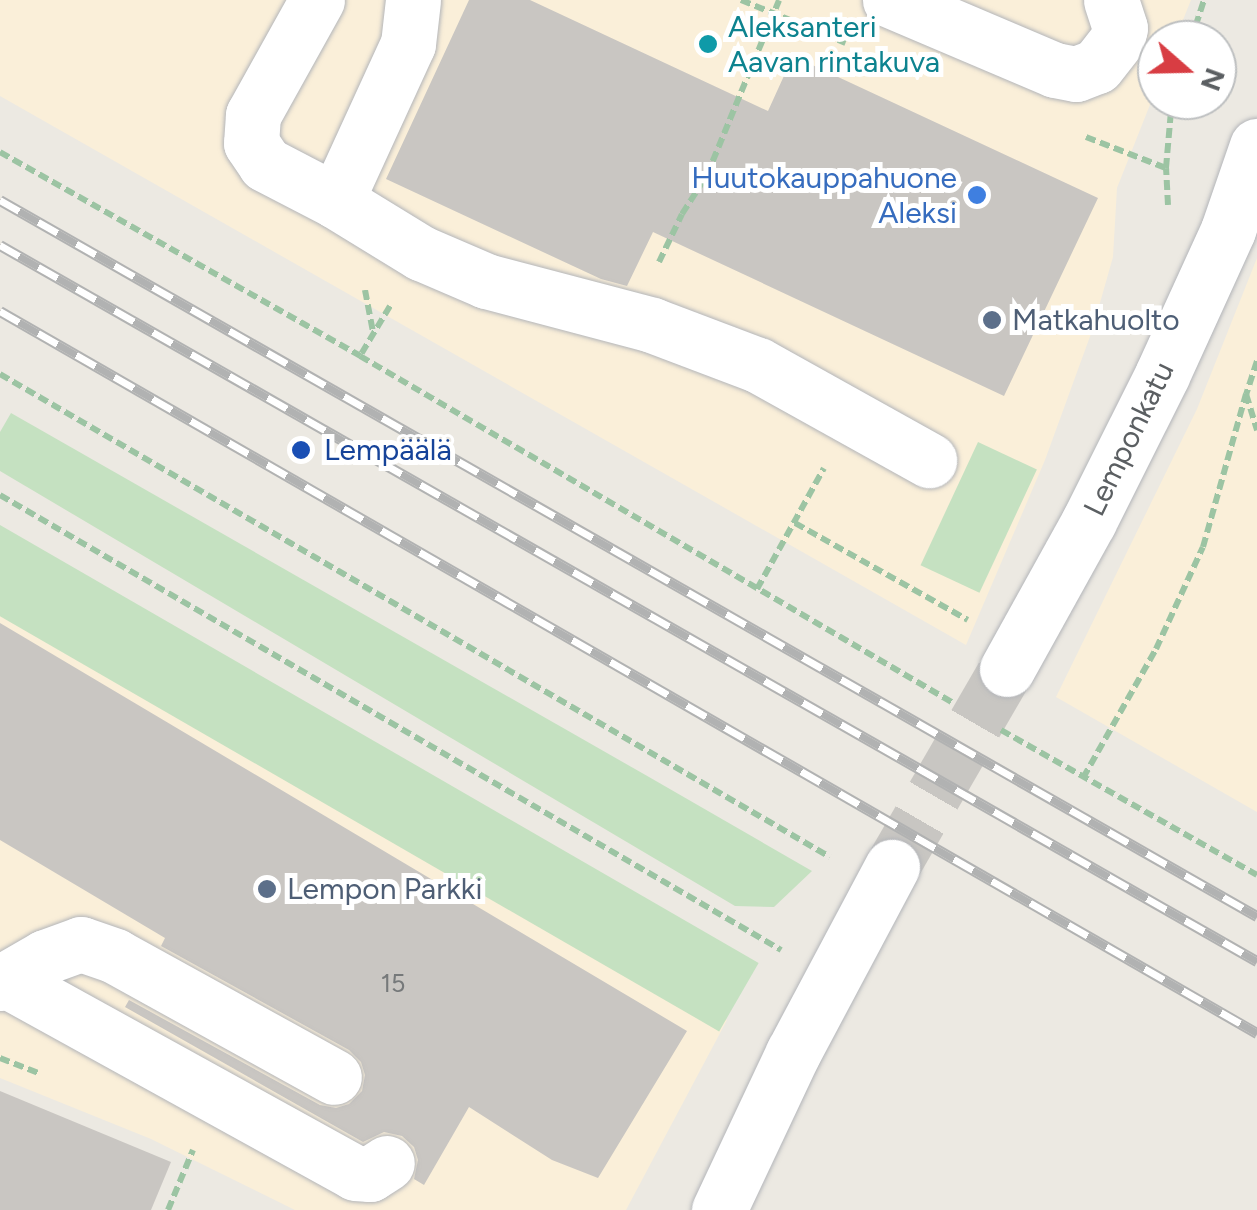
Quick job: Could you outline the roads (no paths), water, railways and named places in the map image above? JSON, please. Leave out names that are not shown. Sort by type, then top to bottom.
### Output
[{"type":"street","points":[[317,0],[253,114],[252,143],[264,164],[336,201],[421,253],[486,281],[633,320],[758,365],[929,460]]},
{"type":"street","points":[[336,201],[408,44],[413,0]]},
{"type":"street","points":[[890,0],[1055,70],[1076,74],[1097,66],[1117,40],[1120,28],[1111,0]]},
{"type":"street","name":"Lemponkatu","points":[[992,647],[1089,521],[1228,230],[1257,146]]},
{"type":"street","points":[[719,1210],[793,1052],[866,865]]},
{"type":"street","points":[[2,981],[81,944],[146,972],[334,1077]]},
{"type":"street","points":[[2,981],[354,1173],[370,1174],[387,1163]]},
{"type":"tunnel","points":[[892,867],[1007,669]]},
{"type":"railway","points":[[0,200],[1257,916]]},
{"type":"railway","points":[[0,245],[1257,961]]},
{"type":"railway","points":[[0,311],[1257,1033]]},
{"type":"place","name":"Aleksanteri Aavan rintakuva","points":[[708,44]]},
{"type":"place","name":"Huutokauppahuone Aleksi","points":[[977,195]]},
{"type":"place","name":"Matkahuolto","points":[[992,320]]},
{"type":"place","name":"Lempäälä","points":[[301,450]]},
{"type":"place","name":"Lempon Parkki","points":[[267,889]]}]
